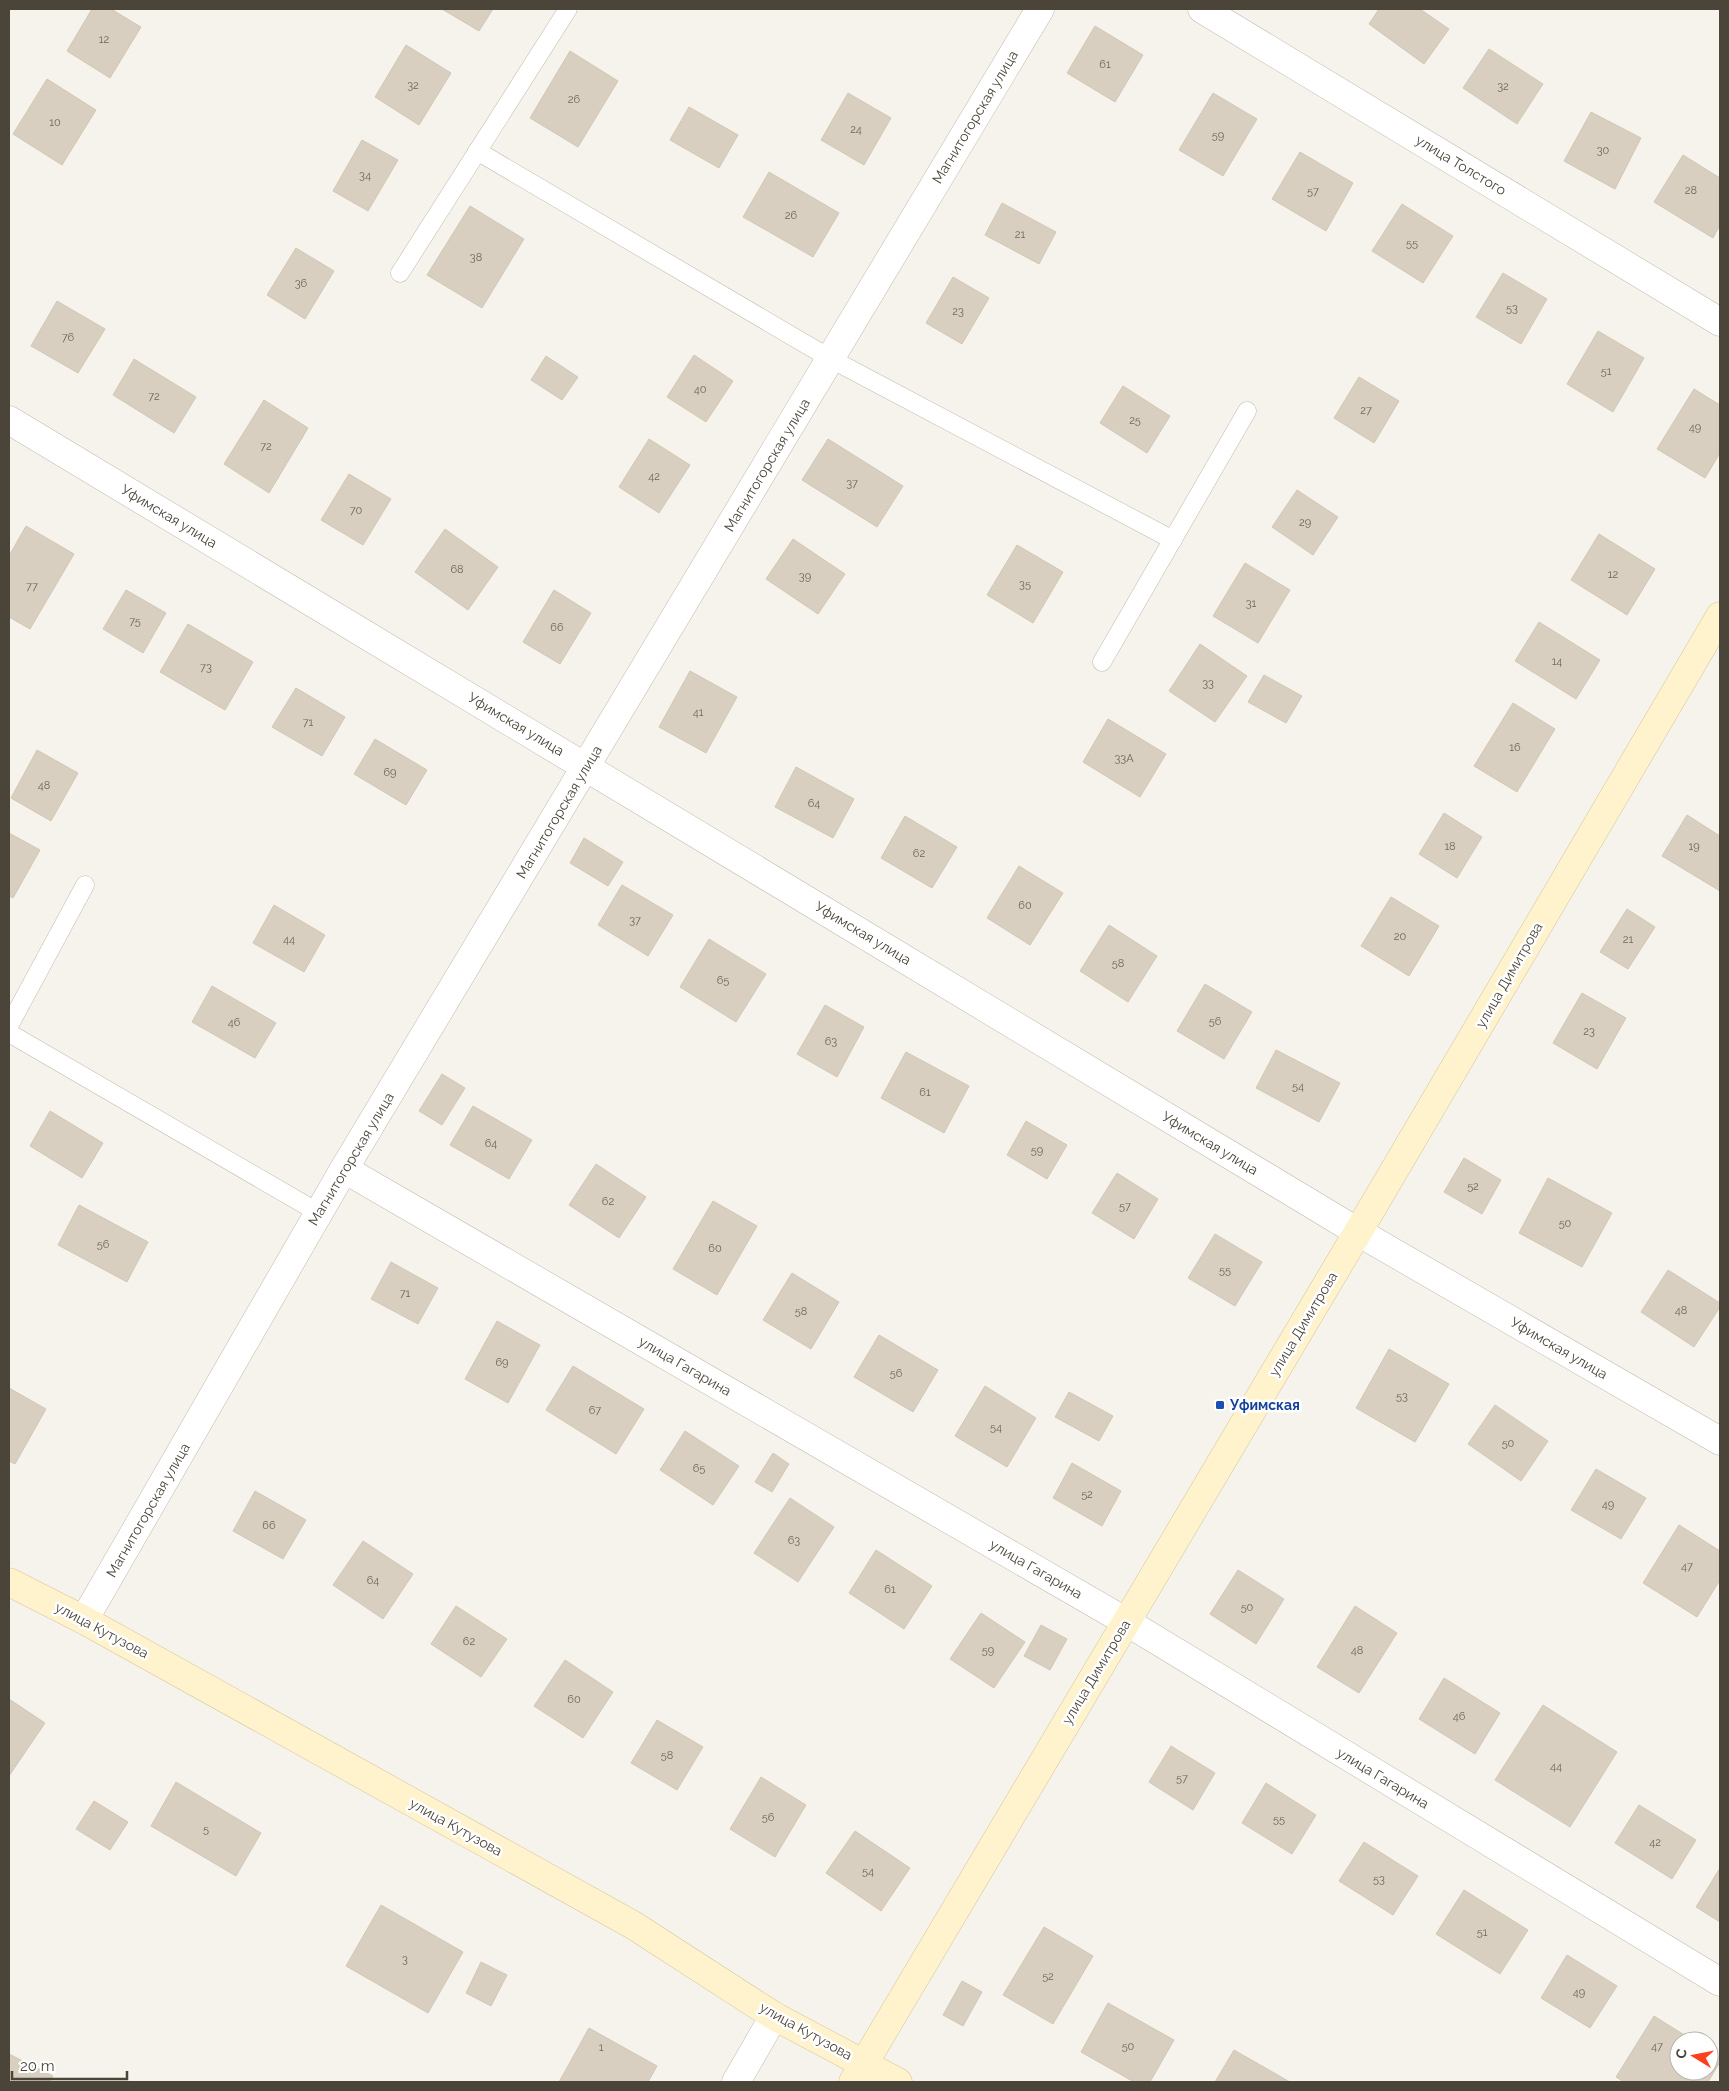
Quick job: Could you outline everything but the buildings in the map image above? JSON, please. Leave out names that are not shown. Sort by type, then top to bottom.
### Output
[{"type":"main road","name":"улица Димитрова","points":[[859,2073],[1125,1621],[1358,1232],[1720,616]]},
{"type":"main road","name":"улица Кутузова","points":[[9,1582],[84,1620],[633,1925],[859,2073],[898,2082]]},
{"type":"street","name":"Магнитогорская улица","points":[[84,1620],[344,1169],[1040,9]]},
{"type":"street","name":"улица Толстого","points":[[1202,9],[1720,322]]},
{"type":"street","name":"Уфимская улица","points":[[9,420],[1358,1232],[1720,1441]]},
{"type":"street","name":"улица Гагарина","points":[[344,1169],[1125,1621],[1720,1982]]},
{"type":"street","points":[[736,2082],[774,2016]]},
{"type":"lane","points":[[400,273],[568,9]]},
{"type":"lane","points":[[477,151],[831,359],[1173,540]]},
{"type":"lane","points":[[1102,662],[1248,411]]},
{"type":"lane","points":[[9,1026],[85,885]]},
{"type":"lane","points":[[9,1033],[319,1213]]},
{"type":"place","name":"Уфимская","points":[[1220,1405]]}]
